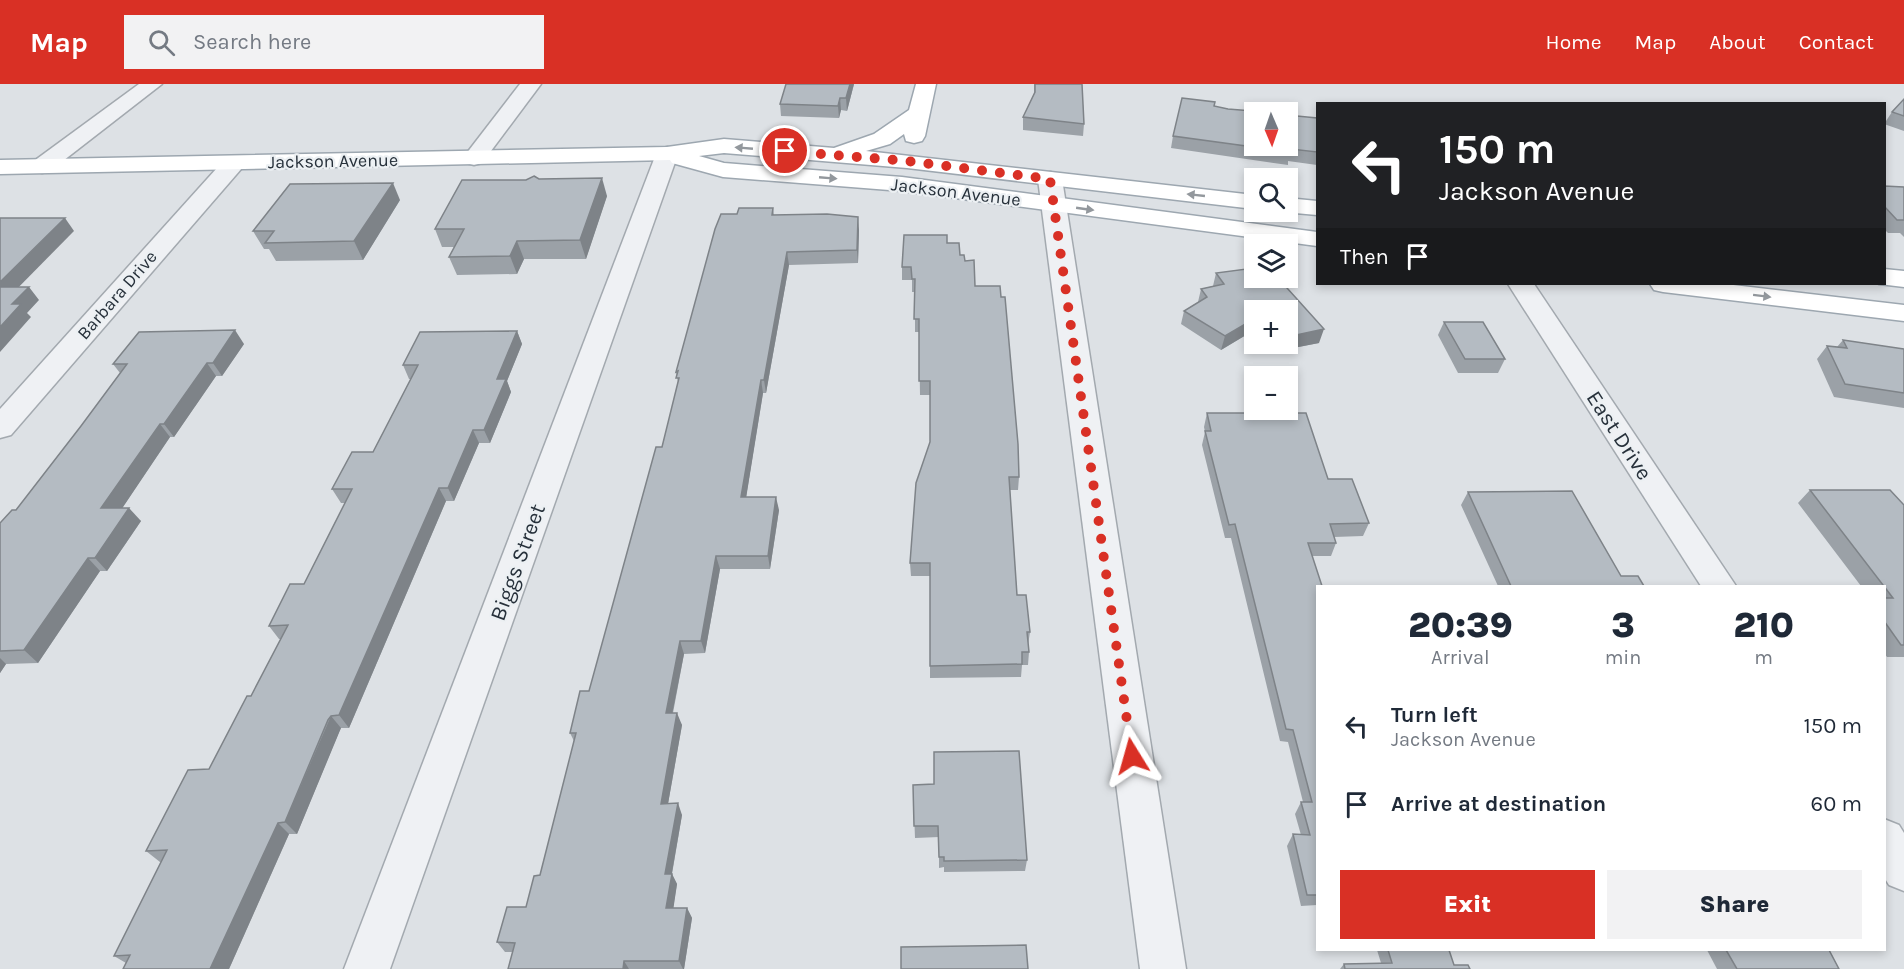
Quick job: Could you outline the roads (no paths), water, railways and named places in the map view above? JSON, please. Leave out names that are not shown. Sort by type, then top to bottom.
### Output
[{"type":"main road","points":[[904,173],[926,84]]},
{"type":"main road","points":[[825,154],[860,147],[882,139],[919,113]]},
{"type":"main road","name":"Jackson Avenue","points":[[0,167],[667,154],[724,146],[825,154],[904,173],[1052,192],[1316,239]]},
{"type":"main road","name":"Jackson Avenue","points":[[667,154],[723,170],[904,173]]},
{"type":"main road","name":"Jackson Avenue","points":[[1052,192],[1244,202]]},
{"type":"main road","points":[[1298,206],[1316,208]]},
{"type":"main road","points":[[1886,277],[1904,279]]},
{"type":"main road","points":[[1671,285],[1904,313]]},
{"type":"street","points":[[42,166],[152,84]]},
{"type":"street","points":[[474,158],[531,84]]},
{"type":"street","name":"Biggs Street","points":[[368,969],[667,154]]},
{"type":"street","name":"Barbara Drive","points":[[0,428],[234,163]]},
{"type":"street","points":[[1052,192],[1163,969]]},
{"type":"street","name":"East Drive","points":[[1522,285],[1718,585]]},
{"type":"street","points":[[1886,842],[1904,870]]}]
